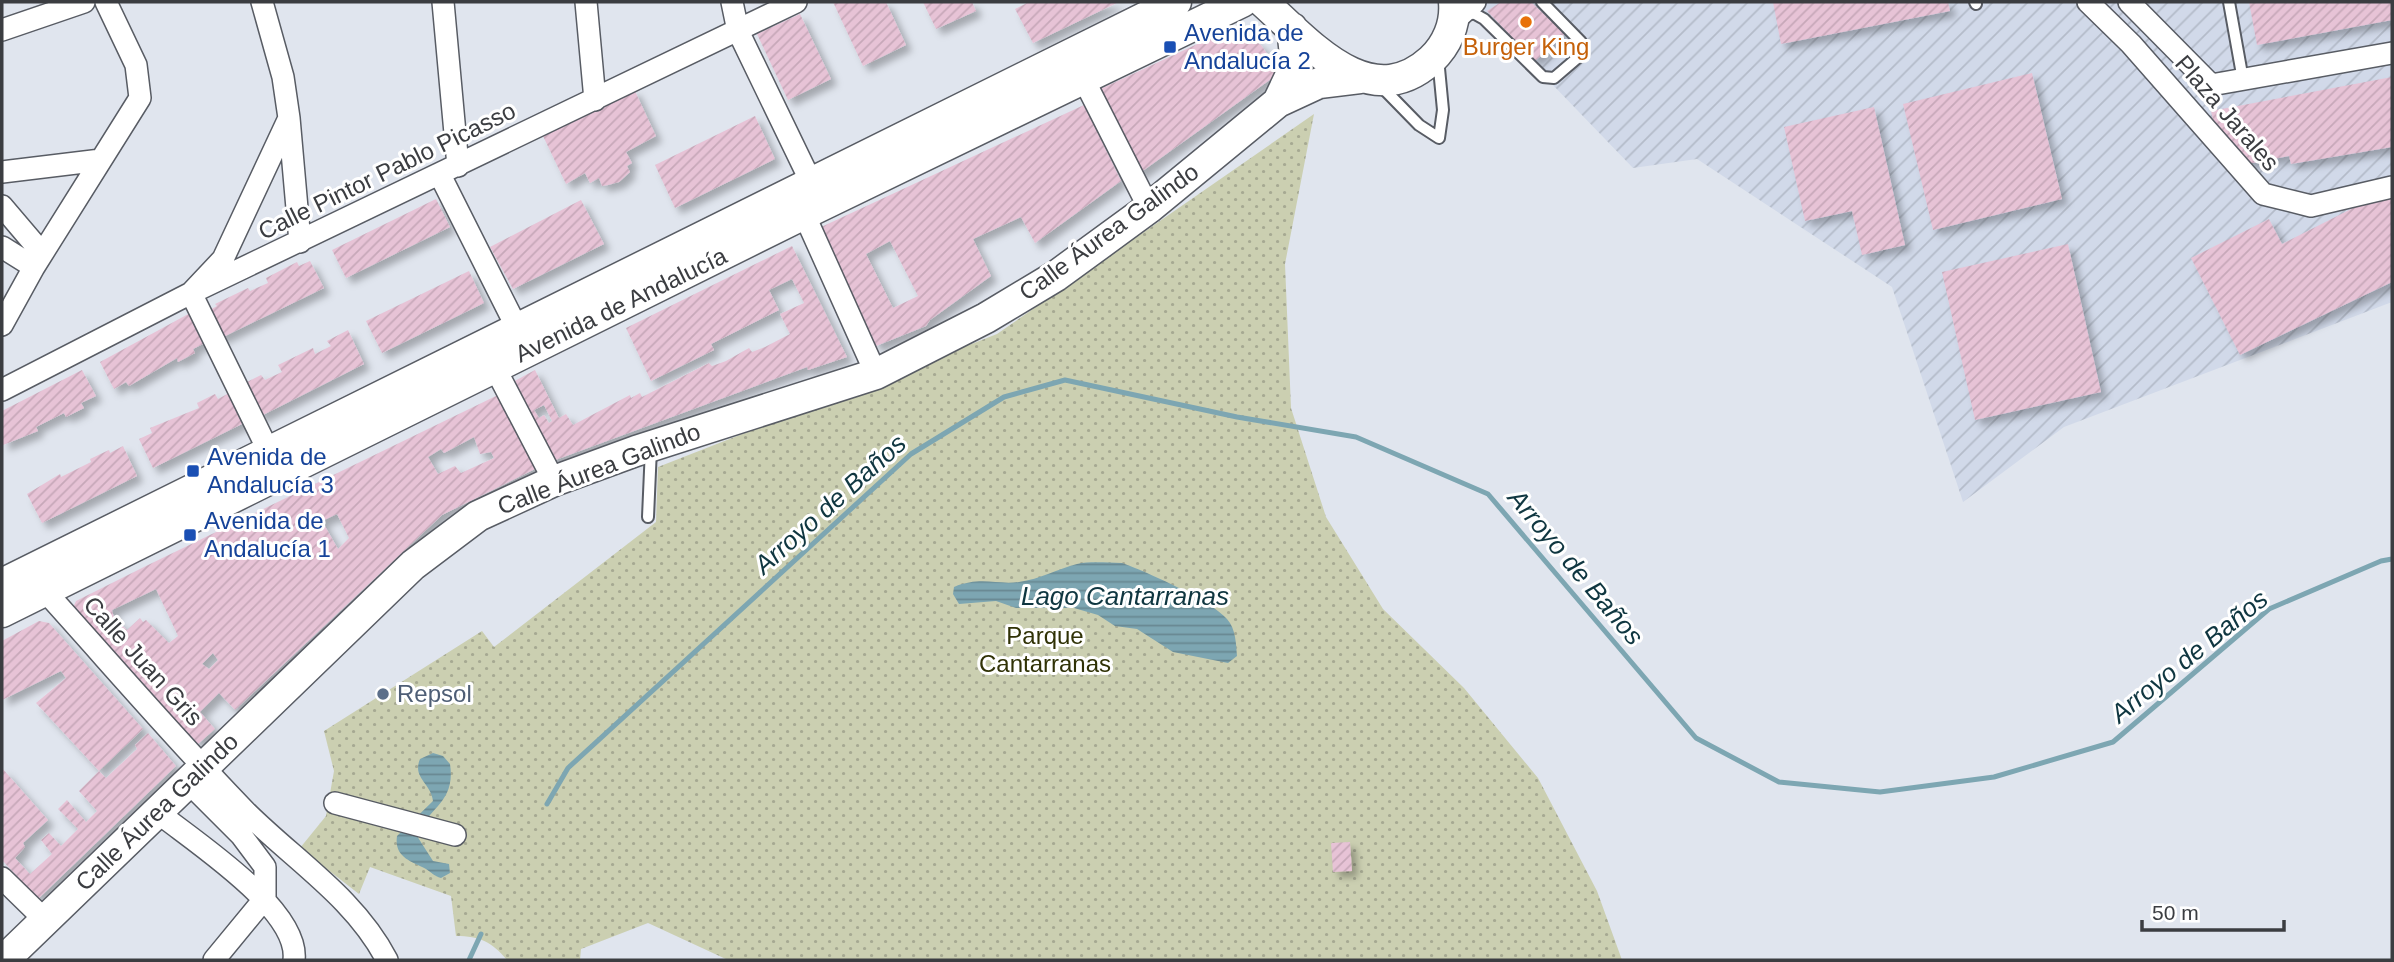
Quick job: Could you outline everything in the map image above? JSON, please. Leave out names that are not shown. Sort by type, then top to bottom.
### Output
[{"type":"main road","name":"Avenida de Andalucía","points":[[2,584],[1176,2]]},
{"type":"main road","name":"Avenida de Andalucía","points":[[2,612],[804,215],[1242,2]]},
{"type":"main road","points":[[1263,2],[1338,65],[1369,80]]},
{"type":"main road","points":[[1278,102],[1319,83],[1406,76],[1438,54],[1463,8]]},
{"type":"main road","points":[[1278,102],[1296,64],[1292,28]]},
{"type":"main road","name":"Calle Áurea Galindo","points":[[4,960],[413,565],[478,516],[555,481],[651,446],[876,374],[986,318],[1056,276],[1149,208],[1278,102]]},
{"type":"street","points":[[2,30],[84,2]]},
{"type":"street","points":[[2,325],[38,260],[140,98],[136,65],[106,2]]},
{"type":"street","points":[[262,2],[283,77],[300,242]]},
{"type":"street","points":[[443,2],[449,171],[517,328]]},
{"type":"street","points":[[586,2],[595,100]]},
{"type":"street","points":[[732,2],[738,31],[811,182]]},
{"type":"street","name":"Calle Pintor Pablo Picasso","points":[[5,382],[796,2]]},
{"type":"street","name":"Plaza Jarales","points":[[2088,2],[2131,44],[2263,194],[2311,206],[2392,187]]},
{"type":"street","points":[[2129,2],[2211,85],[2392,53]]},
{"type":"street","points":[[1083,79],[1149,208]]},
{"type":"street","points":[[269,452],[191,293],[223,259],[289,118]]},
{"type":"street","points":[[2,172],[101,160]]},
{"type":"street","points":[[2,206],[38,260]]},
{"type":"street","points":[[804,215],[876,374]]},
{"type":"street","points":[[2,247],[38,260]]},
{"type":"street","points":[[495,368],[555,481]]},
{"type":"street","name":"Calle Juan Gris","points":[[44,591],[195,774]]},
{"type":"street","points":[[195,774],[265,867],[265,898],[291,956]]},
{"type":"street","points":[[195,774],[344,900],[373,933],[387,960]]},
{"type":"street","points":[[335,803],[455,835]]},
{"type":"street","points":[[156,811],[265,898]]},
{"type":"street","points":[[2,878],[46,921]]},
{"type":"street","points":[[215,960],[265,898]]},
{"type":"lane","points":[[1463,8],[1480,16],[1543,77],[1555,78],[1581,54],[1581,42],[1542,2]]},
{"type":"lane","points":[[2229,2],[2243,80]]},
{"type":"lane","points":[[1369,80],[1419,125],[1439,138],[1443,110],[1438,54]]},
{"type":"lane","points":[[648,517],[651,446]]},
{"type":"shaded area","points":[[1473,2],[2392,2],[2392,302],[2064,427],[1963,502],[1892,287],[1697,159],[1633,168]]},
{"type":"green space","name":"Parque Cantarranas","points":[[1314,114],[1285,264],[1291,408],[1326,517],[1383,609],[1464,688],[1538,778],[1597,891],[1622,960],[728,960],[648,923],[581,949],[580,960],[507,960],[485,941],[456,936],[451,896],[370,867],[359,894],[300,848],[326,816],[334,771],[324,731],[482,631],[494,647],[656,522],[658,467],[997,334]]},
{"type":"water","name":"Lago Cantarranas","points":[[1122,563],[1178,587],[1219,612],[1232,627],[1237,656],[1228,663],[1173,652],[1137,629],[1115,626],[1098,615],[1074,608],[1016,608],[996,601],[959,604],[953,594],[954,587],[972,582],[1019,582],[1077,564]]},
{"type":"water","points":[[433,753],[443,756],[450,764],[449,788],[417,836],[433,861],[449,864],[450,873],[441,878],[409,861],[401,854],[397,843],[397,836],[433,801],[420,776],[418,766],[420,759]]},
{"type":"building","points":[[833,2],[886,2],[906,45],[863,66]]},
{"type":"building","points":[[923,2],[972,2],[976,11],[936,29]]},
{"type":"building","points":[[1029,2],[1119,2],[1033,43],[1015,9]]},
{"type":"building","name":"Burger King","points":[[1501,2],[1531,2],[1565,34],[1535,61],[1487,11]]},
{"type":"building","points":[[1773,2],[1948,2],[1950,11],[1781,44]]},
{"type":"building","points":[[2249,2],[2392,2],[2392,20],[2257,45]]},
{"type":"building","points":[[800,14],[831,79],[788,100],[757,34]]},
{"type":"building","points":[[1234,27],[1261,45],[1278,69],[1271,79],[1137,175],[1096,91]]},
{"type":"building","points":[[2032,73],[2062,199],[1933,230],[1903,104]]},
{"type":"building","points":[[2392,77],[2392,147],[2291,164],[2289,156],[2247,164],[2214,125],[2211,111]]},
{"type":"building","points":[[634,89],[656,136],[626,152],[632,163],[627,166],[630,172],[619,182],[602,186],[599,178],[590,183],[585,173],[566,184],[543,136]]},
{"type":"building","points":[[1084,105],[1121,181],[1035,243],[1021,217],[973,239],[991,276],[930,320],[926,326],[876,346],[817,229]],"holes":[[[890,241],[918,296],[893,308],[866,254]]]},
{"type":"building","points":[[1874,107],[1905,245],[1862,255],[1852,211],[1805,221],[1784,127]]},
{"type":"building","points":[[755,116],[775,159],[675,208],[655,165]]},
{"type":"building","points":[[2392,196],[2392,282],[2240,355],[2191,258],[2269,219],[2282,244],[2359,205]]},
{"type":"building","points":[[436,199],[450,227],[346,278],[332,250]]},
{"type":"building","points":[[581,200],[604,244],[513,289],[490,247]]},
{"type":"building","points":[[2068,244],[2101,392],[1975,420],[1942,272]]},
{"type":"building","points":[[792,246],[847,357],[808,370],[807,367],[550,462],[511,383],[535,370],[559,418],[566,414],[573,425],[630,395],[631,398],[640,393],[642,397],[709,363],[712,366],[726,361],[749,348],[752,352],[790,334],[780,314],[804,303],[792,279],[769,290],[779,310],[711,344],[714,350],[651,381],[626,328]],"holes":[[[544,405],[552,421],[549,423],[544,415],[539,418],[534,410]]]},
{"type":"building","points":[[310,261],[324,288],[219,339],[206,312],[217,306],[215,304],[248,288],[250,291],[268,283],[266,278],[297,262],[299,266]]},
{"type":"building","points":[[469,271],[484,303],[382,353],[366,321]]},
{"type":"building","points":[[192,312],[207,342],[193,349],[195,353],[178,362],[177,358],[129,386],[126,382],[114,389],[100,362]]},
{"type":"building","points":[[348,330],[364,364],[259,417],[243,384],[261,375],[265,380],[282,372],[278,365],[313,348],[315,354],[331,346],[327,341]]},
{"type":"building","points":[[82,370],[96,396],[81,403],[84,408],[66,417],[64,413],[36,427],[38,431],[3,445],[2,411]]},
{"type":"building","points":[[231,392],[246,422],[153,468],[139,439],[152,433],[150,428],[199,408],[197,403],[215,394],[218,399]]},
{"type":"building","points":[[498,395],[535,469],[442,515],[235,710],[219,693],[200,712],[215,729],[198,744],[72,610],[76,601]],"holes":[[[474,437],[480,454],[491,452],[494,458],[461,473],[455,466],[438,474],[428,457],[441,449],[444,453]],[[337,514],[349,538],[338,549],[322,521]],[[156,589],[178,636],[169,643],[146,620],[143,622],[140,618],[127,630],[114,618],[112,610]],[[213,653],[218,660],[209,669],[202,664]]]},
{"type":"building","points":[[123,446],[137,476],[42,523],[27,494],[60,474],[61,477],[91,462],[90,459]]},
{"type":"building","points":[[39,621],[49,623],[143,729],[99,771],[36,703],[66,678],[61,671],[2,700],[2,641]]},
{"type":"building","points":[[148,733],[176,766],[38,899],[2,860],[2,768],[48,820],[23,843],[25,847],[15,858],[30,874],[52,854],[41,840],[49,833],[61,846],[78,829],[58,809],[67,800],[86,822],[97,811],[79,791],[99,771],[106,778],[137,749],[135,745]]},
{"type":"building","points":[[1350,842],[1352,871],[1333,872],[1331,843]]},
{"type":"waterway","name":"Arroyo de Baños","points":[[547,804],[568,768],[911,454],[1004,397],[1065,380],[1237,417],[1356,437],[1488,494],[1696,738],[1779,782],[1880,792],[1994,777],[2113,742],[2269,609],[2381,561],[2392,559]]},
{"type":"waterway","name":"Arroyo de Baños","points":[[469,960],[481,934]]},
{"type":"place","name":"Burger King","points":[[1526,22]]},
{"type":"place","name":"Avenida de Andalucía 2","points":[[1170,47]]},
{"type":"place","name":"Avenida de Andalucía 3","points":[[193,471]]},
{"type":"place","name":"Avenida de Andalucía 1","points":[[190,535]]},
{"type":"place","name":"Repsol","points":[[383,694]]}]
